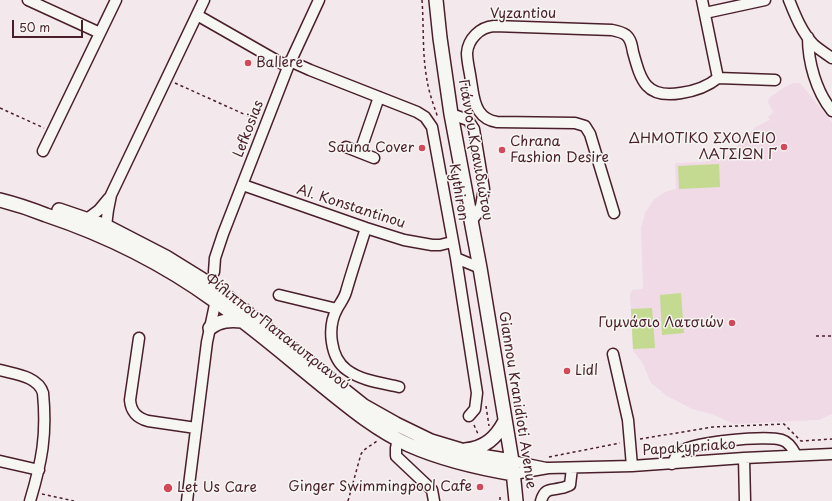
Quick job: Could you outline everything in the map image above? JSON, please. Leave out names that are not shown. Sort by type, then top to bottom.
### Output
[{"type":"main road","name":"Γιάννου Κρανιδιώτου","points":[[436,0],[451,114],[480,268],[485,304]]},
{"type":"main road","name":"Φίλιππου Παπακυπριανού","points":[[0,191],[106,226],[166,257],[213,288],[364,406],[414,434],[461,450],[487,457],[512,461]]},
{"type":"main road","name":"Φίλιππου Παπακυπριανού","points":[[0,200],[69,222],[95,233],[161,266],[213,288],[242,321],[358,414],[393,436],[428,453],[461,464],[514,474]]},
{"type":"main road","name":"Giannou Kranidioti Avenue","points":[[485,304],[512,461],[516,501]]},
{"type":"main road","points":[[210,328],[223,321],[242,321]]},
{"type":"main road","points":[[461,450],[477,448],[489,442],[497,434],[505,421]]},
{"type":"street","points":[[28,0],[100,33]]},
{"type":"street","points":[[43,151],[116,0]]},
{"type":"street","points":[[87,219],[99,210],[111,195],[204,0]]},
{"type":"street","name":"Lefkosias","points":[[207,342],[210,328],[215,258],[289,64],[319,0]]},
{"type":"street","points":[[702,0],[718,78],[775,80]]},
{"type":"street","points":[[705,13],[765,0]]},
{"type":"street","points":[[789,0],[808,37],[814,44],[832,58]]},
{"type":"street","name":"Kythiron","points":[[197,15],[289,64],[310,70],[422,114],[428,120],[432,127],[456,258],[477,393],[475,409],[469,416]]},
{"type":"street","name":"Vyzantiou","points":[[614,213],[590,134],[585,126],[579,123],[497,122],[489,120],[480,112],[474,101],[468,57],[468,48],[474,36],[484,28],[494,26],[612,30],[623,33],[629,38],[641,78],[646,85],[655,92],[669,94],[689,92],[708,85],[718,78]]},
{"type":"street","points":[[808,37],[809,58],[813,71],[826,102],[832,111]]},
{"type":"street","points":[[360,152],[379,97]]},
{"type":"street","points":[[451,114],[468,120],[474,129],[484,189],[481,206],[471,221]]},
{"type":"street","points":[[346,147],[374,158]]},
{"type":"street","name":"Al. Konstantinou","points":[[243,185],[404,240],[424,244],[440,245],[452,242]]},
{"type":"street","points":[[106,226],[111,195]]},
{"type":"street","points":[[366,228],[345,295],[337,309],[332,327],[335,355],[340,364],[351,373],[363,378],[399,387]]},
{"type":"street","points":[[456,258],[480,268]]},
{"type":"street","name":"Lefkosias","points":[[187,501],[213,288]]},
{"type":"street","points":[[280,295],[337,309]]},
{"type":"street","points":[[139,338],[130,400],[135,414],[148,422],[196,428]]},
{"type":"street","points":[[613,354],[628,420],[632,466]]},
{"type":"street","points":[[0,370],[35,381],[41,388],[43,396],[44,435],[38,470],[31,497]]},
{"type":"street","points":[[393,436],[396,456],[432,490],[434,501]]},
{"type":"street","points":[[672,464],[679,453],[687,449],[723,441],[769,438],[784,440],[792,447],[796,455]]},
{"type":"street","name":"Papakypriako","points":[[514,474],[548,468],[632,466],[744,458],[832,454]]},
{"type":"street","points":[[744,458],[745,501]]},
{"type":"street","points":[[0,461],[38,470]]},
{"type":"street","name":"Papakypriako","points":[[512,461],[548,468]]},
{"type":"street","points":[[541,501],[546,492],[551,489],[560,489],[570,485],[572,468]]},
{"type":"path","points":[[166,79],[266,124]]},
{"type":"path","points":[[0,108],[52,132]]},
{"type":"path","points":[[816,336],[832,336]]},
{"type":"path","points":[[469,416],[481,439]]},
{"type":"path","points":[[637,440],[713,427]]},
{"type":"path","points":[[348,501],[361,454],[364,450],[393,436]]},
{"type":"path","points":[[549,457],[623,442]]},
{"type":"path","points":[[31,497],[74,501]]},
{"type":"shaded area","name":"Γυμνάσιο Λατσιών","points":[[793,83],[800,83],[832,122],[832,414],[819,420],[734,424],[714,415],[692,409],[667,396],[651,383],[642,362],[633,351],[630,295],[632,290],[643,289],[641,228],[645,213],[654,199],[667,191],[676,189],[675,163],[704,162],[729,155],[757,126],[770,120],[768,117],[773,112],[768,102],[769,98]]},
{"type":"green space","points":[[719,164],[720,187],[679,189],[678,166]]},
{"type":"green space","points":[[681,293],[684,333],[662,335],[660,295]]},
{"type":"green space","points":[[652,308],[655,348],[633,349],[631,309]]},
{"type":"place","name":"Ballere","points":[[248,63]]},
{"type":"place","name":"ΔΗΜΟΤΙΚΟ ΣΧΟΛΕΙΟ ΛΑΤΣΙΩΝ Γ΄","points":[[784,147]]},
{"type":"place","name":"Sauna Cover","points":[[422,148]]},
{"type":"place","name":"Chrana Fashion Desire","points":[[502,150]]},
{"type":"place","name":"Γυμνάσιο Λατσιών","points":[[732,323]]},
{"type":"place","name":"Lidl","points":[[567,371]]},
{"type":"place","name":"Ginger Swimmingpool Cafe","points":[[480,487]]},
{"type":"place","name":"Let Us Care","points":[[168,488]]}]
